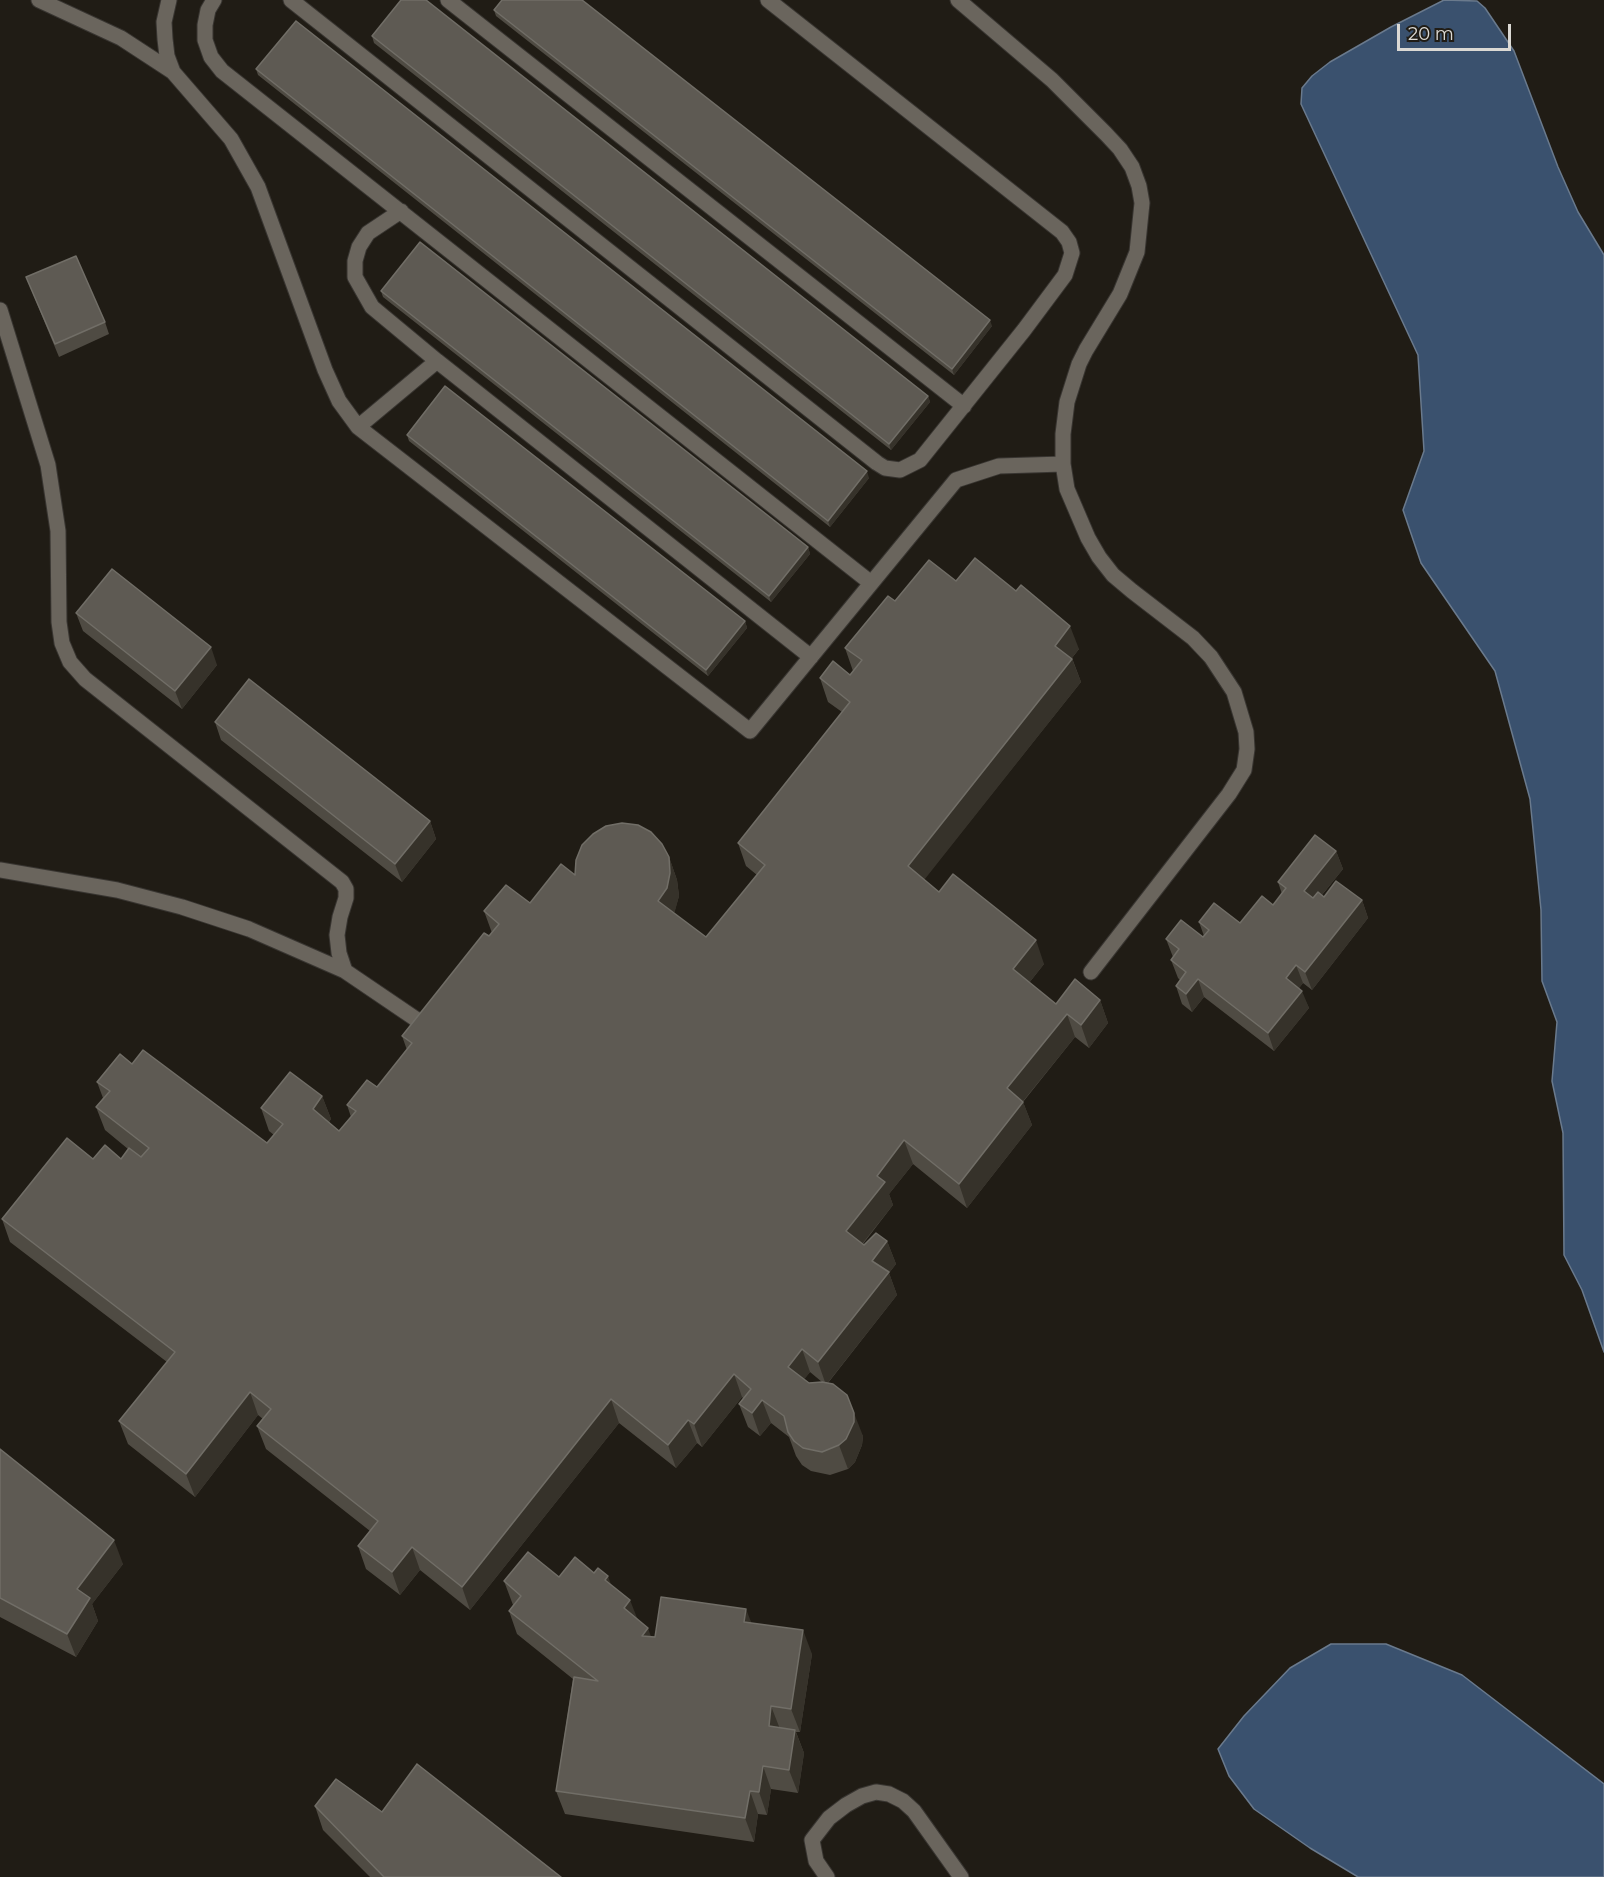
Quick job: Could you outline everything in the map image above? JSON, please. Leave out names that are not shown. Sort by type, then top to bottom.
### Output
[{"type":"lane","points":[[39,0],[121,38],[173,72],[231,140],[247,164],[258,187],[325,370],[339,401],[358,427],[750,731],[956,480],[999,466],[1063,464]]},
{"type":"lane","points":[[169,0],[164,22],[167,56],[173,72]]},
{"type":"lane","points":[[214,0],[208,10],[205,40],[211,57],[222,71],[871,583]]},
{"type":"lane","points":[[291,0],[885,468],[900,470],[920,460],[1065,275],[1072,254],[1069,242],[1062,232],[768,0]]},
{"type":"lane","points":[[448,0],[964,406]]},
{"type":"lane","points":[[958,0],[1052,80],[1120,149],[1132,167],[1142,203],[1137,252],[1120,294],[1086,350],[1074,377],[1067,402],[1063,434],[1063,464],[1067,489],[1076,513],[1099,557],[1120,580],[1193,638],[1211,657],[1234,692],[1241,711],[1247,741],[1244,770],[1229,794],[1091,972]]},
{"type":"lane","points":[[401,211],[368,233],[359,247],[355,261],[355,277],[372,307],[811,657]]},
{"type":"lane","points":[[0,310],[48,465],[58,531],[59,622],[62,643],[70,662],[85,679],[342,882],[346,889],[346,898],[340,917],[338,935],[339,953],[345,970]]},
{"type":"lane","points":[[358,427],[437,361]]},
{"type":"lane","points":[[0,870],[117,890],[182,907],[249,930],[345,970],[429,1028]]},
{"type":"lane","points":[[827,1877],[816,1861],[812,1851],[812,1840],[829,1818],[846,1805],[862,1796],[876,1792],[889,1794],[903,1801],[914,1811],[961,1877]]},
{"type":"water","points":[[1444,0],[1477,1],[1485,8],[1514,51],[1558,167],[1578,212],[1604,255],[1604,1352],[1582,1290],[1564,1255],[1563,1133],[1552,1081],[1557,1022],[1542,981],[1541,910],[1530,799],[1495,671],[1421,563],[1403,510],[1424,451],[1418,355],[1301,104],[1302,88],[1312,76],[1330,62]]},
{"type":"water","points":[[1331,1644],[1386,1644],[1462,1675],[1604,1784],[1604,1877],[1358,1877],[1310,1848],[1254,1809],[1229,1776],[1218,1749],[1244,1716],[1290,1668]]},
{"type":"building","points":[[401,0],[426,0],[928,396],[889,444],[372,36]]},
{"type":"building","points":[[502,0],[582,0],[990,320],[952,369],[494,10]]},
{"type":"building","points":[[296,21],[867,471],[828,521],[256,69]]},
{"type":"building","points":[[420,242],[808,547],[769,596],[381,291]]},
{"type":"building","points":[[76,256],[105,322],[55,344],[26,277]]},
{"type":"building","points":[[445,386],[745,621],[706,670],[407,435]]},
{"type":"building","points":[[975,558],[1016,591],[1021,585],[1070,626],[1055,646],[1072,659],[908,866],[939,892],[953,874],[1036,940],[1013,969],[1056,1004],[1075,979],[1100,1000],[1081,1025],[1067,1014],[1007,1088],[1023,1102],[959,1184],[904,1140],[877,1176],[885,1182],[846,1231],[864,1245],[876,1233],[887,1241],[872,1261],[889,1272],[818,1362],[802,1349],[788,1367],[809,1383],[833,1384],[847,1395],[854,1413],[854,1422],[846,1439],[839,1445],[822,1452],[803,1448],[788,1432],[784,1416],[762,1400],[752,1413],[739,1404],[751,1389],[734,1374],[694,1424],[688,1420],[668,1445],[611,1399],[462,1587],[412,1547],[392,1572],[358,1546],[378,1521],[257,1426],[271,1409],[250,1392],[186,1474],[119,1421],[175,1352],[2,1219],[67,1138],[93,1159],[105,1145],[121,1159],[129,1148],[141,1157],[149,1148],[96,1107],[110,1091],[97,1082],[120,1054],[132,1064],[143,1050],[267,1143],[283,1124],[261,1108],[290,1072],[322,1096],[313,1109],[339,1131],[356,1111],[347,1105],[367,1080],[377,1087],[412,1043],[402,1036],[484,933],[489,936],[499,924],[484,911],[506,885],[530,903],[561,864],[575,875],[576,860],[582,845],[606,826],[622,823],[638,825],[651,832],[662,844],[669,857],[670,873],[667,888],[658,901],[706,937],[765,865],[738,843],[850,702],[820,678],[833,661],[850,675],[862,660],[845,648],[888,596],[895,601],[929,560],[956,581]]},
{"type":"building","points":[[112,569],[211,647],[175,691],[76,613]]},
{"type":"building","points":[[249,679],[430,821],[395,864],[215,722]]},
{"type":"building","points":[[1315,835],[1336,851],[1304,891],[1313,898],[1318,892],[1324,897],[1336,881],[1362,900],[1305,972],[1296,965],[1286,978],[1302,991],[1268,1033],[1198,979],[1186,994],[1176,986],[1186,972],[1171,960],[1179,949],[1166,939],[1181,920],[1203,937],[1209,930],[1199,922],[1214,903],[1240,923],[1262,896],[1273,905],[1286,888],[1278,882]]},
{"type":"building","points":[[0,1449],[114,1540],[77,1589],[90,1598],[67,1634],[0,1598]]},
{"type":"building","points":[[528,1552],[559,1577],[575,1557],[594,1573],[598,1568],[608,1576],[605,1580],[630,1600],[624,1608],[648,1628],[642,1636],[655,1637],[661,1597],[746,1609],[744,1622],[803,1630],[791,1709],[771,1706],[769,1726],[795,1730],[789,1770],[763,1766],[759,1792],[750,1791],[745,1818],[556,1791],[574,1677],[598,1681],[509,1611],[521,1596],[504,1581]]},
{"type":"building","points":[[417,1764],[561,1877],[384,1877],[315,1806],[336,1779],[382,1812]]}]
